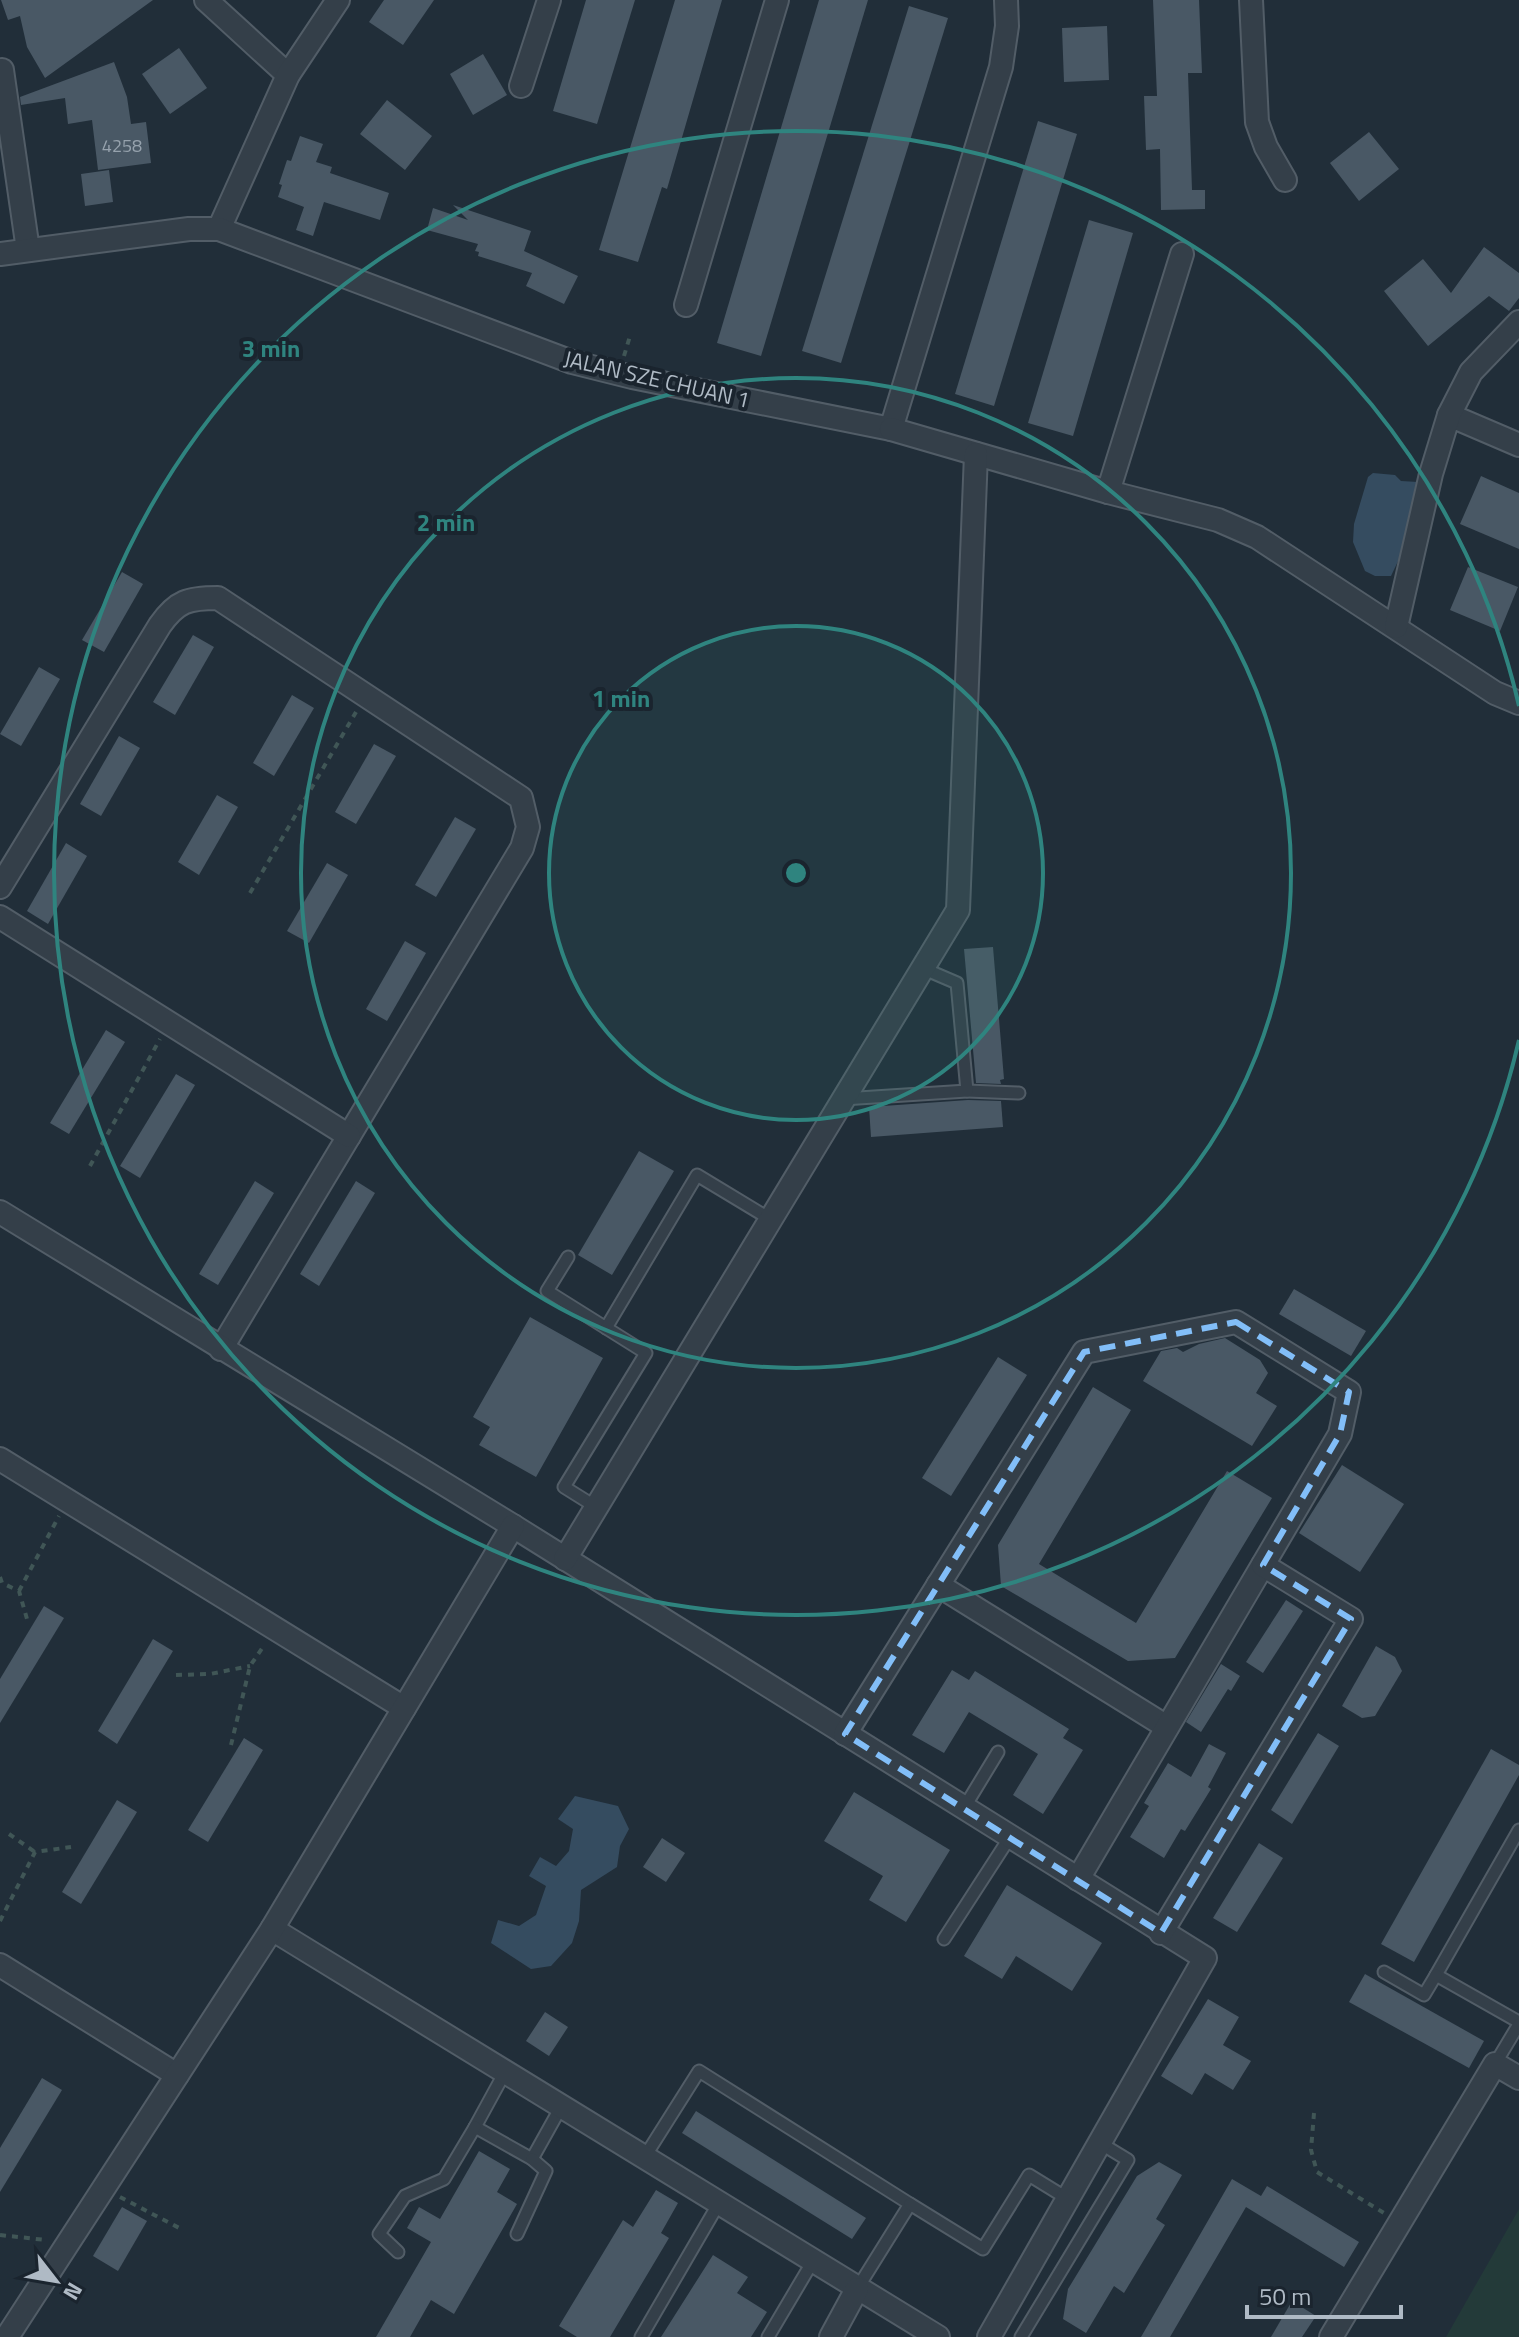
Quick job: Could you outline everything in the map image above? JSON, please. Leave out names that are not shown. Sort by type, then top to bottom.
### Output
[{"type":"street","points":[[206,0],[288,75]]},
{"type":"street","points":[[219,229],[288,75],[338,0]]},
{"type":"street","points":[[521,86],[549,0]]},
{"type":"street","points":[[686,305],[777,0]]},
{"type":"street","points":[[891,429],[1001,67],[1007,26],[1006,0]]},
{"type":"street","points":[[1251,0],[1257,122],[1266,147],[1285,180]]},
{"type":"street","points":[[2,70],[28,250]]},
{"type":"street","name":"JALAN SZE CHUAN 1","points":[[0,254],[189,229],[219,229],[572,362],[891,429],[1108,492],[1218,520],[1257,537],[1495,693],[1519,703]]},
{"type":"street","points":[[1108,492],[1182,254]]},
{"type":"street","points":[[1396,627],[1431,474],[1449,415],[1471,372],[1519,322]]},
{"type":"street","points":[[1449,415],[1519,445]]},
{"type":"street","points":[[565,1559],[958,910],[976,454]]},
{"type":"street","points":[[0,887],[173,607],[195,598],[218,598],[521,798],[528,827],[522,848],[221,1349]]},
{"type":"street","points":[[0,917],[349,1136]]},
{"type":"street","points":[[0,1212],[513,1526],[1205,1958],[989,2337]]},
{"type":"street","points":[[845,1734],[1084,1352],[1236,1322],[1349,1392],[1340,1434],[1078,1879]]},
{"type":"street","points":[[0,1459],[404,1708]]},
{"type":"street","points":[[7,2337],[272,1929],[513,1526]]},
{"type":"street","points":[[1161,1933],[1351,1619],[1263,1565]]},
{"type":"street","points":[[938,1585],[1167,1727]]},
{"type":"street","points":[[272,1929],[938,2337]]},
{"type":"street","points":[[0,1965],[177,2075]]},
{"type":"street","points":[[1331,2337],[1495,2064],[1519,2078]]},
{"type":"street","points":[[831,2337],[857,2289]]},
{"type":"lane","points":[[922,968],[957,983],[967,1091]]},
{"type":"lane","points":[[843,1098],[967,1091],[1019,1093]]},
{"type":"lane","points":[[606,1328],[697,1175],[770,1219]]},
{"type":"lane","points":[[568,1257],[547,1291],[646,1353],[564,1487],[596,1507]]},
{"type":"lane","points":[[964,1808],[998,1752]]},
{"type":"lane","points":[[1384,1972],[1424,1995],[1519,1830]]},
{"type":"lane","points":[[944,1939],[1010,1837]]},
{"type":"lane","points":[[1436,1975],[1519,2023],[1495,2064]]},
{"type":"lane","points":[[644,2158],[699,2071],[983,2249],[1029,2175],[1068,2199]]},
{"type":"lane","points":[[398,2252],[379,2234],[405,2196],[444,2179],[505,2072]]},
{"type":"lane","points":[[532,2159],[561,2107]]},
{"type":"lane","points":[[475,2127],[532,2159],[546,2171],[517,2234]]},
{"type":"lane","points":[[1021,2337],[1128,2160],[1100,2143]]},
{"type":"lane","points":[[641,2337],[719,2203]]},
{"type":"lane","points":[[857,2289],[910,2204]]},
{"type":"lane","points":[[768,2337],[813,2261]]},
{"type":"path","points":[[250,893],[366,696]]},
{"type":"path","points":[[90,1166],[169,1023]]},
{"type":"path","points":[[27,1619],[19,1591],[67,1500]]},
{"type":"path","points":[[0,1577],[2,1583],[19,1591]]},
{"type":"path","points":[[231,1745],[250,1666],[276,1629]]},
{"type":"path","points":[[176,1675],[210,1674],[250,1666]]},
{"type":"path","points":[[9,1834],[35,1852],[71,1847]]},
{"type":"path","points":[[0,1921],[35,1852]]},
{"type":"path","points":[[1314,2113],[1311,2150],[1317,2172],[1399,2223]]},
{"type":"path","points":[[103,2188],[183,2230]]},
{"type":"path","points":[[0,2235],[68,2243]]},
{"type":"highlighted area","points":[[1236,1322],[1349,1392],[1340,1434],[1263,1565],[1351,1619],[1161,1933],[845,1734],[1084,1352]]},
{"type":"green space","points":[[1519,2209],[1519,2337],[1446,2337]]},
{"type":"water","points":[[1373,473],[1418,482],[1400,557],[1391,576],[1375,576],[1365,571],[1353,542],[1354,524],[1368,477]]},
{"type":"water","points":[[575,1796],[618,1806],[629,1829],[620,1846],[617,1867],[581,1890],[579,1921],[572,1943],[551,1966],[531,1969],[491,1943],[498,1920],[519,1926],[536,1915],[546,1886],[529,1876],[540,1857],[556,1866],[569,1851],[573,1829],[558,1819]]},
{"type":"building","points":[[1,0],[153,0],[45,78],[27,47],[20,16],[8,20]]},
{"type":"building","points":[[384,0],[434,0],[403,45],[369,22]]},
{"type":"building","points":[[586,0],[635,0],[597,124],[553,111]]},
{"type":"building","points":[[675,0],[722,0],[667,189],[662,187],[638,262],[599,250]]},
{"type":"building","points":[[819,0],[868,0],[761,356],[717,343]]},
{"type":"building","points":[[1153,0],[1199,0],[1202,73],[1188,73],[1192,190],[1205,190],[1205,209],[1161,210],[1160,149],[1146,150],[1144,96],[1157,96]]},
{"type":"building","points":[[909,6],[948,18],[841,363],[802,351]]},
{"type":"building","points":[[1107,26],[1109,80],[1064,82],[1062,28]]},
{"type":"building","points":[[179,48],[207,88],[170,114],[142,74]]},
{"type":"building","points":[[483,54],[507,95],[473,115],[450,74]]},
{"type":"building","points":[[114,62],[127,97],[131,124],[146,122],[151,163],[98,170],[92,120],[68,124],[65,98],[21,105],[20,97]]},
{"type":"building","points":[[387,100],[432,136],[405,170],[360,134]]},
{"type":"building","points":[[1038,121],[1077,134],[994,406],[955,394]]},
{"type":"building","points":[[1369,132],[1399,169],[1359,201],[1330,163]]},
{"type":"building","points":[[300,136],[323,144],[316,162],[332,167],[330,173],[389,193],[380,220],[324,202],[313,236],[296,230],[304,207],[278,197],[287,160],[291,161]]},
{"type":"building","points":[[109,170],[113,202],[85,206],[81,174]]},
{"type":"building","points":[[453,205],[531,231],[524,251],[578,276],[564,304],[526,286],[532,273],[478,256],[479,252],[475,251],[478,244],[427,230],[433,208],[468,220]]},
{"type":"building","points":[[1089,220],[1133,233],[1073,436],[1028,423]]},
{"type":"building","points":[[1484,247],[1519,273],[1519,298],[1509,311],[1489,296],[1428,346],[1384,291],[1423,259],[1451,293]]},
{"type":"building","points":[[1481,476],[1519,493],[1519,549],[1460,524]]},
{"type":"building","points":[[1468,567],[1518,587],[1500,631],[1450,610]]},
{"type":"building","points":[[122,572],[143,584],[104,652],[82,640]]},
{"type":"building","points":[[193,635],[214,647],[175,715],[153,702]]},
{"type":"building","points":[[39,667],[60,679],[21,746],[0,734]]},
{"type":"building","points":[[292,695],[314,708],[274,776],[253,763]]},
{"type":"building","points":[[119,736],[140,748],[101,816],[80,804]]},
{"type":"building","points":[[374,744],[396,756],[356,824],[335,812]]},
{"type":"building","points":[[217,795],[238,807],[199,875],[178,862]]},
{"type":"building","points":[[455,817],[476,829],[436,897],[415,885]]},
{"type":"building","points":[[66,843],[87,856],[48,924],[27,911]]},
{"type":"building","points":[[327,863],[348,875],[309,943],[287,931]]},
{"type":"building","points":[[405,941],[426,953],[387,1021],[366,1009]]},
{"type":"building","points":[[993,947],[1004,1079],[1000,1080],[1001,1084],[976,1083],[964,949]]},
{"type":"building","points":[[106,1030],[125,1042],[69,1134],[50,1123]]},
{"type":"building","points":[[176,1074],[195,1085],[140,1178],[120,1166]]},
{"type":"building","points":[[968,1100],[1001,1101],[1003,1127],[871,1137],[869,1107]]},
{"type":"building","points":[[639,1151],[674,1171],[612,1275],[578,1255]]},
{"type":"building","points":[[255,1181],[274,1193],[218,1285],[199,1274]]},
{"type":"building","points":[[356,1181],[375,1193],[319,1286],[300,1274]]},
{"type":"building","points":[[1294,1289],[1366,1331],[1351,1356],[1279,1314]]},
{"type":"building","points":[[530,1317],[603,1358],[536,1477],[479,1445],[490,1427],[473,1417]]},
{"type":"building","points":[[1225,1338],[1260,1360],[1268,1373],[1256,1393],[1277,1406],[1252,1446],[1143,1381],[1161,1351],[1177,1348],[1183,1352],[1199,1344]]},
{"type":"building","points":[[998,1357],[1027,1375],[951,1496],[922,1478]]},
{"type":"building","points":[[1093,1387],[1131,1410],[1039,1564],[1136,1623],[1227,1471],[1272,1498],[1175,1658],[1128,1661],[1001,1586],[998,1545]]},
{"type":"building","points":[[1342,1465],[1404,1504],[1360,1572],[1299,1533]]},
{"type":"building","points":[[1286,1600],[1303,1611],[1263,1673],[1246,1662]]},
{"type":"building","points":[[44,1606],[64,1618],[0,1723],[0,1679]]},
{"type":"building","points":[[153,1639],[173,1651],[117,1744],[98,1731]]},
{"type":"building","points":[[1376,1646],[1395,1657],[1402,1671],[1375,1716],[1362,1718],[1342,1706]]},
{"type":"building","points":[[1221,1664],[1240,1676],[1231,1691],[1228,1689],[1201,1732],[1186,1722]]},
{"type":"building","points":[[952,1670],[969,1680],[975,1671],[1069,1729],[1063,1738],[1083,1750],[1043,1814],[1013,1795],[1038,1754],[969,1712],[944,1753],[912,1735]]},
{"type":"building","points":[[1318,1733],[1339,1746],[1292,1824],[1271,1810]]},
{"type":"building","points":[[244,1738],[263,1750],[208,1842],[188,1830]]},
{"type":"building","points":[[1209,1744],[1226,1753],[1208,1787],[1211,1789],[1164,1858],[1130,1837],[1149,1806],[1144,1803],[1168,1763],[1191,1777]]},
{"type":"building","points":[[1491,1749],[1519,1765],[1519,1775],[1414,1962],[1381,1944]]},
{"type":"building","points":[[854,1792],[950,1850],[906,1922],[869,1900],[883,1876],[824,1841]]},
{"type":"building","points":[[117,1800],[137,1812],[81,1904],[62,1892]]},
{"type":"building","points":[[662,1838],[685,1853],[666,1882],[643,1867]]},
{"type":"building","points":[[1259,1843],[1283,1858],[1237,1932],[1213,1918]]},
{"type":"building","points":[[1007,1885],[1102,1943],[1072,1991],[1016,1956],[1002,1979],[964,1956]]},
{"type":"building","points":[[1365,1974],[1484,2041],[1469,2068],[1349,2002]]},
{"type":"building","points":[[1208,1999],[1239,2017],[1223,2045],[1251,2061],[1233,2090],[1205,2073],[1192,2095],[1161,2076]]},
{"type":"building","points":[[545,2012],[568,2027],[549,2056],[526,2041]]},
{"type":"building","points":[[42,2078],[62,2090],[0,2192],[0,2148]]},
{"type":"building","points":[[696,2111],[866,2218],[852,2239],[682,2133]]},
{"type":"building","points":[[479,2151],[510,2169],[497,2192],[517,2204],[454,2314],[431,2300],[410,2337],[376,2337],[431,2242],[407,2228],[419,2207],[440,2219]]},
{"type":"building","points":[[1159,2162],[1182,2175],[1156,2219],[1165,2225],[1124,2293],[1114,2286],[1086,2333],[1063,2319],[1068,2289],[1137,2176]]},
{"type":"building","points":[[1232,2179],[1261,2196],[1267,2186],[1359,2242],[1344,2267],[1246,2207],[1170,2337],[1141,2337]]},
{"type":"building","points":[[656,2190],[678,2203],[661,2233],[669,2238],[610,2337],[577,2337],[559,2326],[623,2220],[633,2227]]},
{"type":"building","points":[[122,2207],[147,2221],[118,2271],[93,2256]]},
{"type":"building","points":[[713,2255],[748,2277],[737,2293],[767,2312],[751,2337],[661,2337]]},
{"type":"building","points":[[1292,2301],[1316,2316],[1302,2337],[1271,2337]]}]
